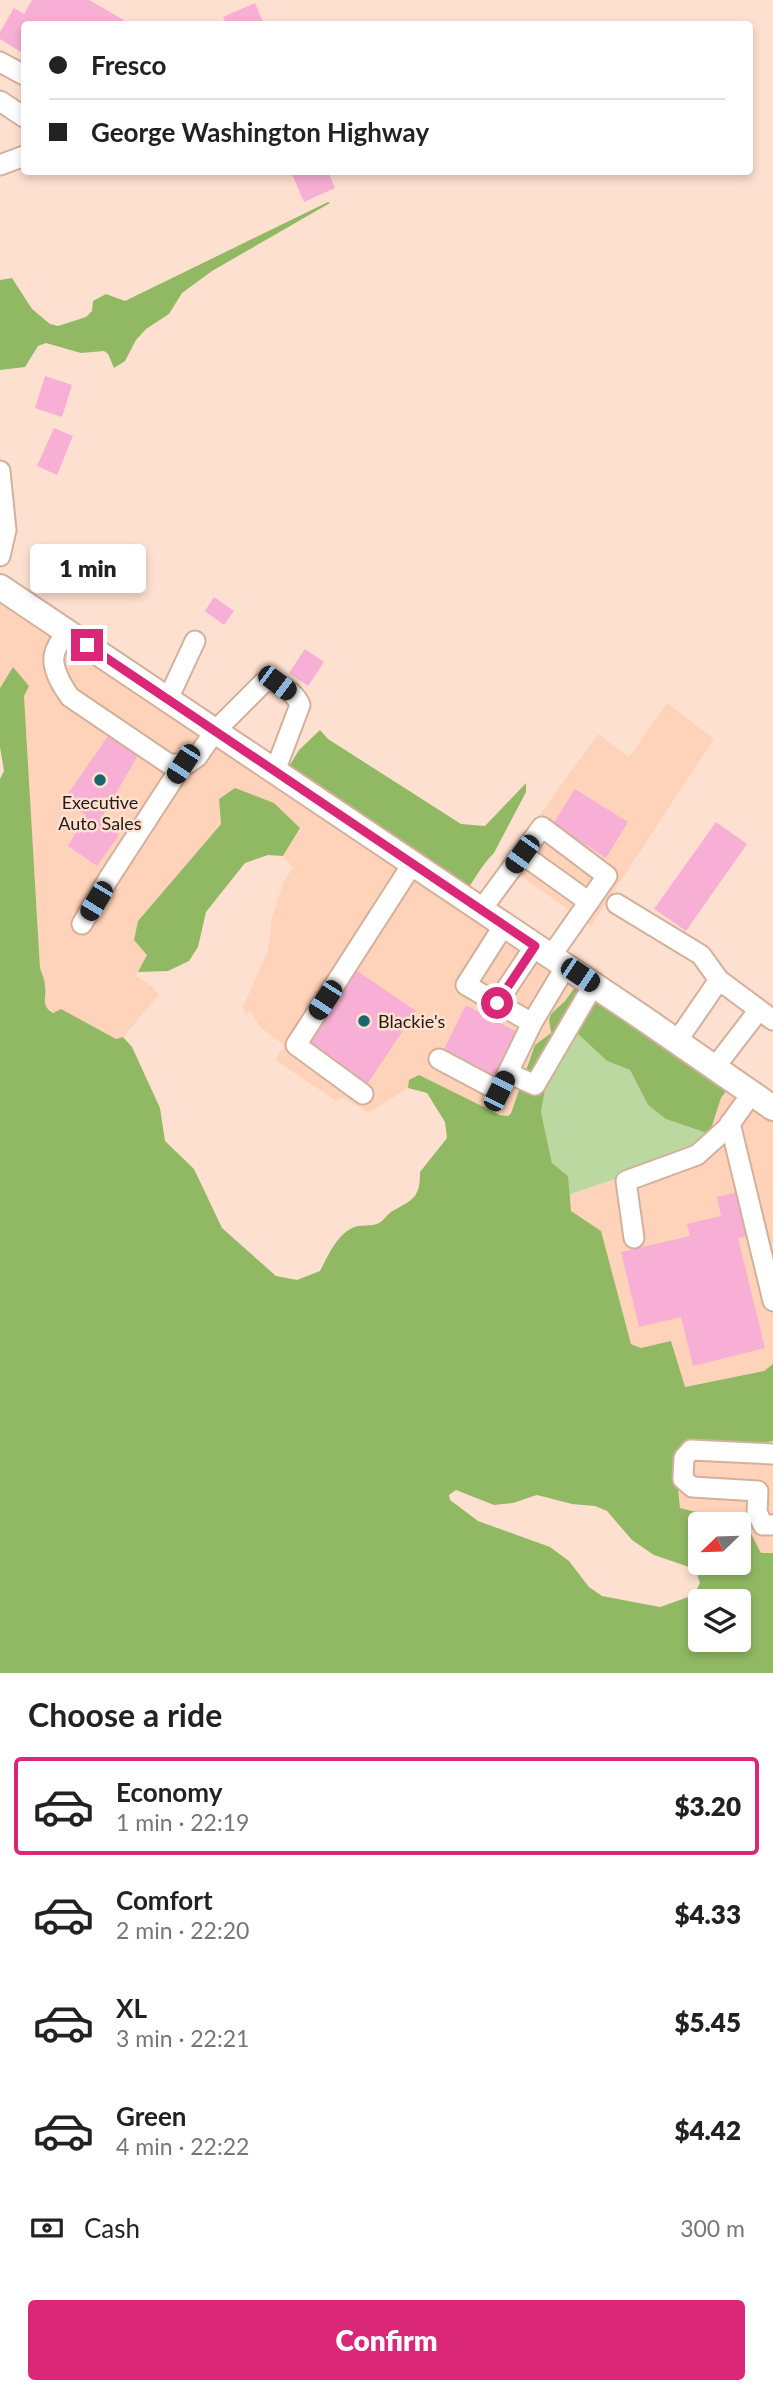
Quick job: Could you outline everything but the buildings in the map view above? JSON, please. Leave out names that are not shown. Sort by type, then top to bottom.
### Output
[{"type":"main road","points":[[0,587],[766,1100]]},
{"type":"street","points":[[0,62],[21,73]]},
{"type":"street","points":[[0,102],[21,115]]},
{"type":"street","points":[[0,165],[21,157]]},
{"type":"street","points":[[0,471],[6,530],[5,545],[0,556]]},
{"type":"street","points":[[67,631],[55,652],[54,660],[62,685],[70,697],[169,764],[183,764],[197,757],[215,731],[263,683],[269,680],[277,683],[298,699],[300,705],[275,771]]},
{"type":"street","points":[[168,699],[195,641]]},
{"type":"street","points":[[82,924],[183,764]]},
{"type":"street","points":[[481,909],[542,827],[607,876],[551,956],[497,1003]]},
{"type":"street","points":[[522,854],[589,902]]},
{"type":"street","points":[[363,1094],[296,1045],[413,863]]},
{"type":"street","points":[[617,904],[701,955],[719,980],[766,1015],[715,1068]]},
{"type":"street","points":[[504,925],[466,985],[531,1023]]},
{"type":"street","points":[[439,1059],[499,1091],[531,1023],[551,956]]},
{"type":"street","points":[[677,1041],[719,980]]},
{"type":"street","points":[[508,1073],[535,1085],[593,985]]},
{"type":"street","points":[[634,1238],[626,1181],[697,1155],[730,1123],[766,1100]]},
{"type":"street","points":[[730,1123],[773,1301]]},
{"type":"street","points":[[773,1454],[691,1450],[684,1458],[683,1479],[692,1487],[758,1491],[758,1519],[763,1525],[773,1525]]},
{"type":"shaded area","points":[[0,583],[583,976],[565,1001],[551,1014],[551,1033],[508,1116],[409,1080],[408,1088],[369,1113],[344,1098],[336,1101],[278,1062],[276,1058],[285,1046],[261,1028],[250,1011],[246,1016],[243,1007],[268,950],[272,918],[283,883],[293,867],[283,856],[300,828],[274,803],[235,788],[219,799],[221,824],[138,921],[147,955],[136,976],[153,987],[159,995],[123,1037],[116,1039],[47,1009],[43,1001],[46,988],[40,968],[24,696],[29,686],[13,667],[0,688]]},
{"type":"shaded area","points":[[667,703],[714,739],[591,926],[504,864],[598,734],[629,757]]},
{"type":"shaded area","points":[[735,1079],[773,1102],[773,1364],[764,1371],[684,1387],[641,1348],[631,1344],[601,1232],[571,1211],[569,1197],[703,1140],[711,1130],[721,1098]]},
{"type":"shaded area","points":[[702,1440],[745,1446],[773,1441],[773,1553],[761,1553],[751,1534],[751,1512],[696,1512],[680,1508],[676,1470]]},
{"type":"green space","points":[[330,203],[212,271],[182,293],[169,314],[146,329],[136,340],[125,361],[114,368],[104,351],[81,353],[46,343],[38,346],[25,367],[0,370],[0,280],[12,278],[32,309],[50,324],[58,326],[86,317],[92,311],[93,301],[106,294],[125,301]]},
{"type":"green space","points":[[13,667],[29,686],[24,696],[40,968],[47,1007],[53,1013],[61,1009],[116,1039],[123,1037],[132,1047],[160,1108],[165,1141],[194,1169],[222,1228],[276,1276],[297,1280],[320,1271],[341,1236],[355,1227],[379,1223],[417,1193],[420,1172],[447,1138],[445,1122],[427,1093],[408,1088],[409,1080],[419,1075],[500,1115],[508,1116],[535,1045],[551,1033],[557,1063],[545,1089],[541,1112],[552,1163],[568,1176],[571,1211],[601,1231],[631,1344],[641,1348],[671,1341],[685,1387],[764,1371],[773,1364],[773,1441],[745,1446],[702,1440],[676,1470],[680,1508],[696,1512],[688,1512],[688,1567],[654,1555],[632,1540],[607,1511],[595,1506],[572,1504],[537,1495],[513,1503],[494,1505],[456,1490],[449,1495],[450,1500],[478,1521],[550,1547],[569,1561],[589,1587],[602,1596],[660,1607],[688,1597],[688,1652],[751,1652],[751,1589],[697,1589],[700,1583],[697,1575],[751,1575],[751,1534],[761,1553],[773,1553],[773,1673],[0,1673],[0,779],[4,771],[0,747],[0,688]]},
{"type":"green space","points":[[320,730],[328,739],[461,824],[485,826],[526,783],[526,792],[494,853],[464,894],[286,771],[299,750]]},
{"type":"green space","points":[[235,788],[274,803],[300,828],[283,856],[268,855],[245,863],[206,912],[198,947],[189,961],[168,971],[138,972],[147,955],[134,940],[138,921],[221,824],[219,799]]},
{"type":"green space","points":[[583,976],[735,1079],[721,1098],[711,1129],[707,1133],[666,1119],[648,1105],[630,1070],[607,1061],[576,1032],[551,1033],[549,1020]]},
{"type":"green space","points":[[576,1031],[607,1061],[630,1070],[648,1105],[707,1133],[685,1150],[667,1159],[568,1197],[568,1176],[552,1163],[541,1112],[545,1089],[557,1063],[551,1033]]},
{"type":"place","name":"Executive Auto Sales","points":[[100,780]]},
{"type":"place","name":"Blackie's","points":[[364,1021]]},
{"type":"route","points":[[87,645],[535,946],[497,1003]]}]
